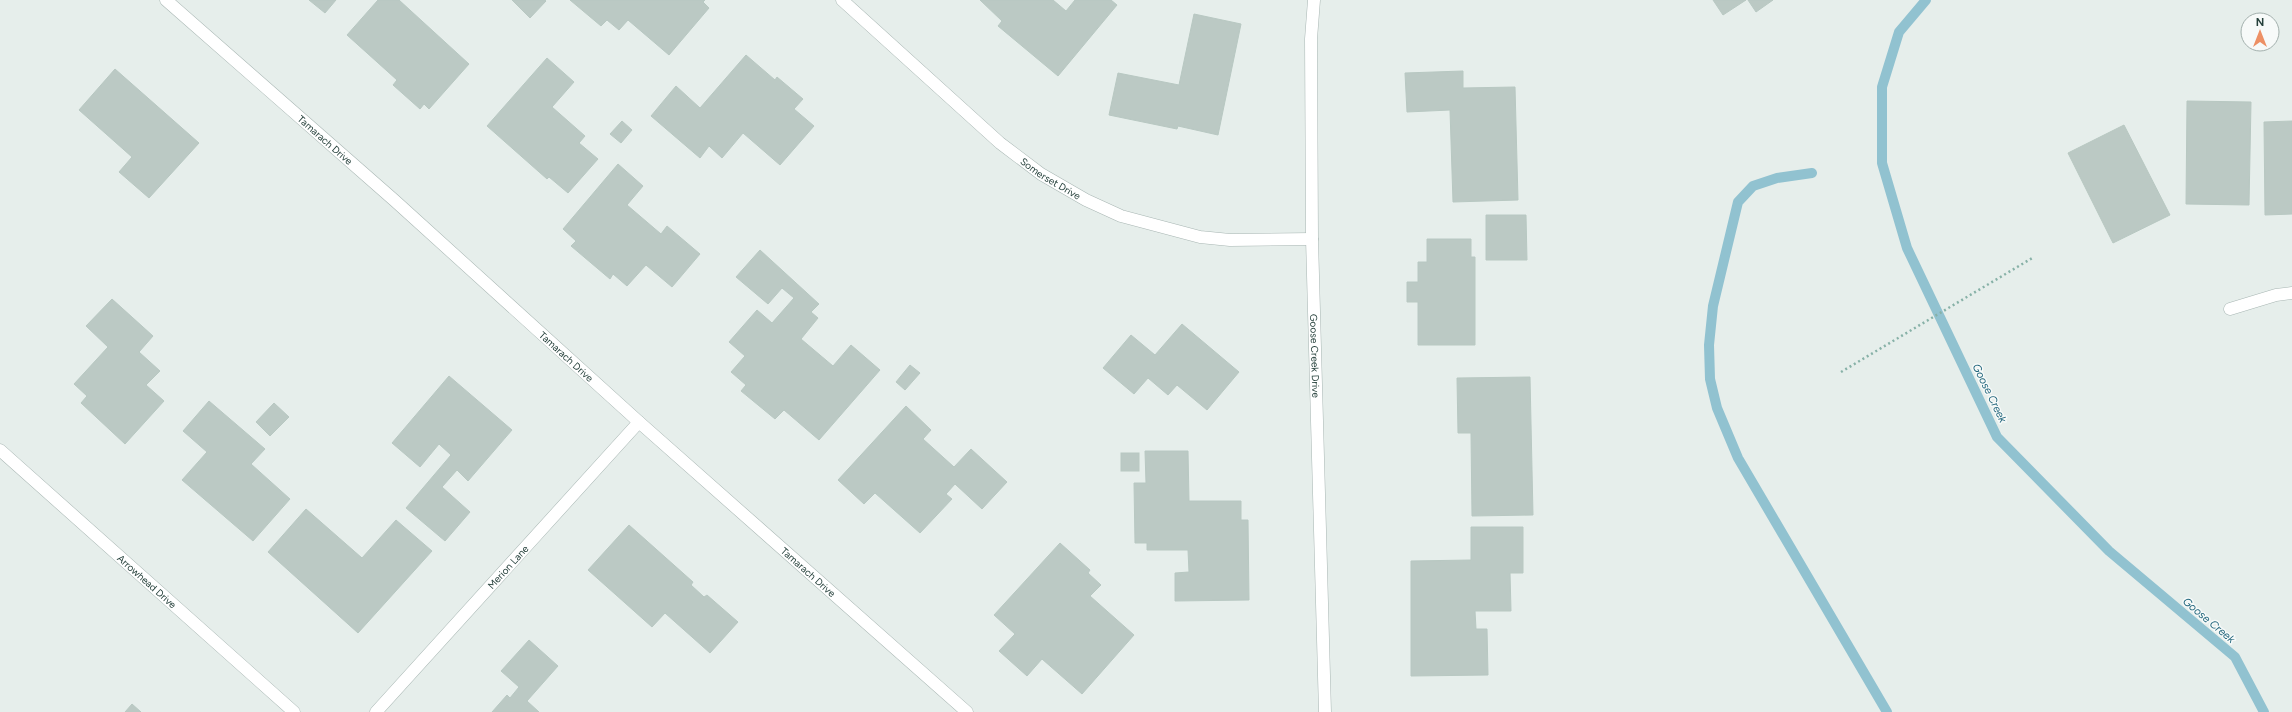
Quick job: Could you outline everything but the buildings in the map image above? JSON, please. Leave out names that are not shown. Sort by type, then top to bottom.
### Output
[{"type":"street","name":"Tamarach Drive","points":[[166,0],[394,200],[639,422],[967,712]]},
{"type":"street","name":"Somerset Drive","points":[[842,0],[1000,143],[1041,174],[1086,200],[1121,216],[1200,237],[1230,240],[1312,239]]},
{"type":"street","name":"Goose Creek Drive","points":[[1314,0],[1311,39],[1312,239],[1325,712]]},
{"type":"street","points":[[2230,309],[2292,293]]},
{"type":"street","name":"Merion Lane","points":[[376,712],[639,422]]},
{"type":"street","name":"Arrowhead Drive","points":[[0,450],[294,712]]},
{"type":"path","points":[[1841,372],[2034,258]]},
{"type":"waterway","name":"Goose Creek","points":[[1926,0],[1899,32],[1882,87],[1882,163],[1907,248],[1997,437],[2109,551],[2235,657],[2264,712]]},
{"type":"waterway","points":[[1812,173],[1777,178],[1753,186],[1738,202],[1713,306],[1709,345],[1710,379],[1717,408],[1738,458],[1887,712]]}]
